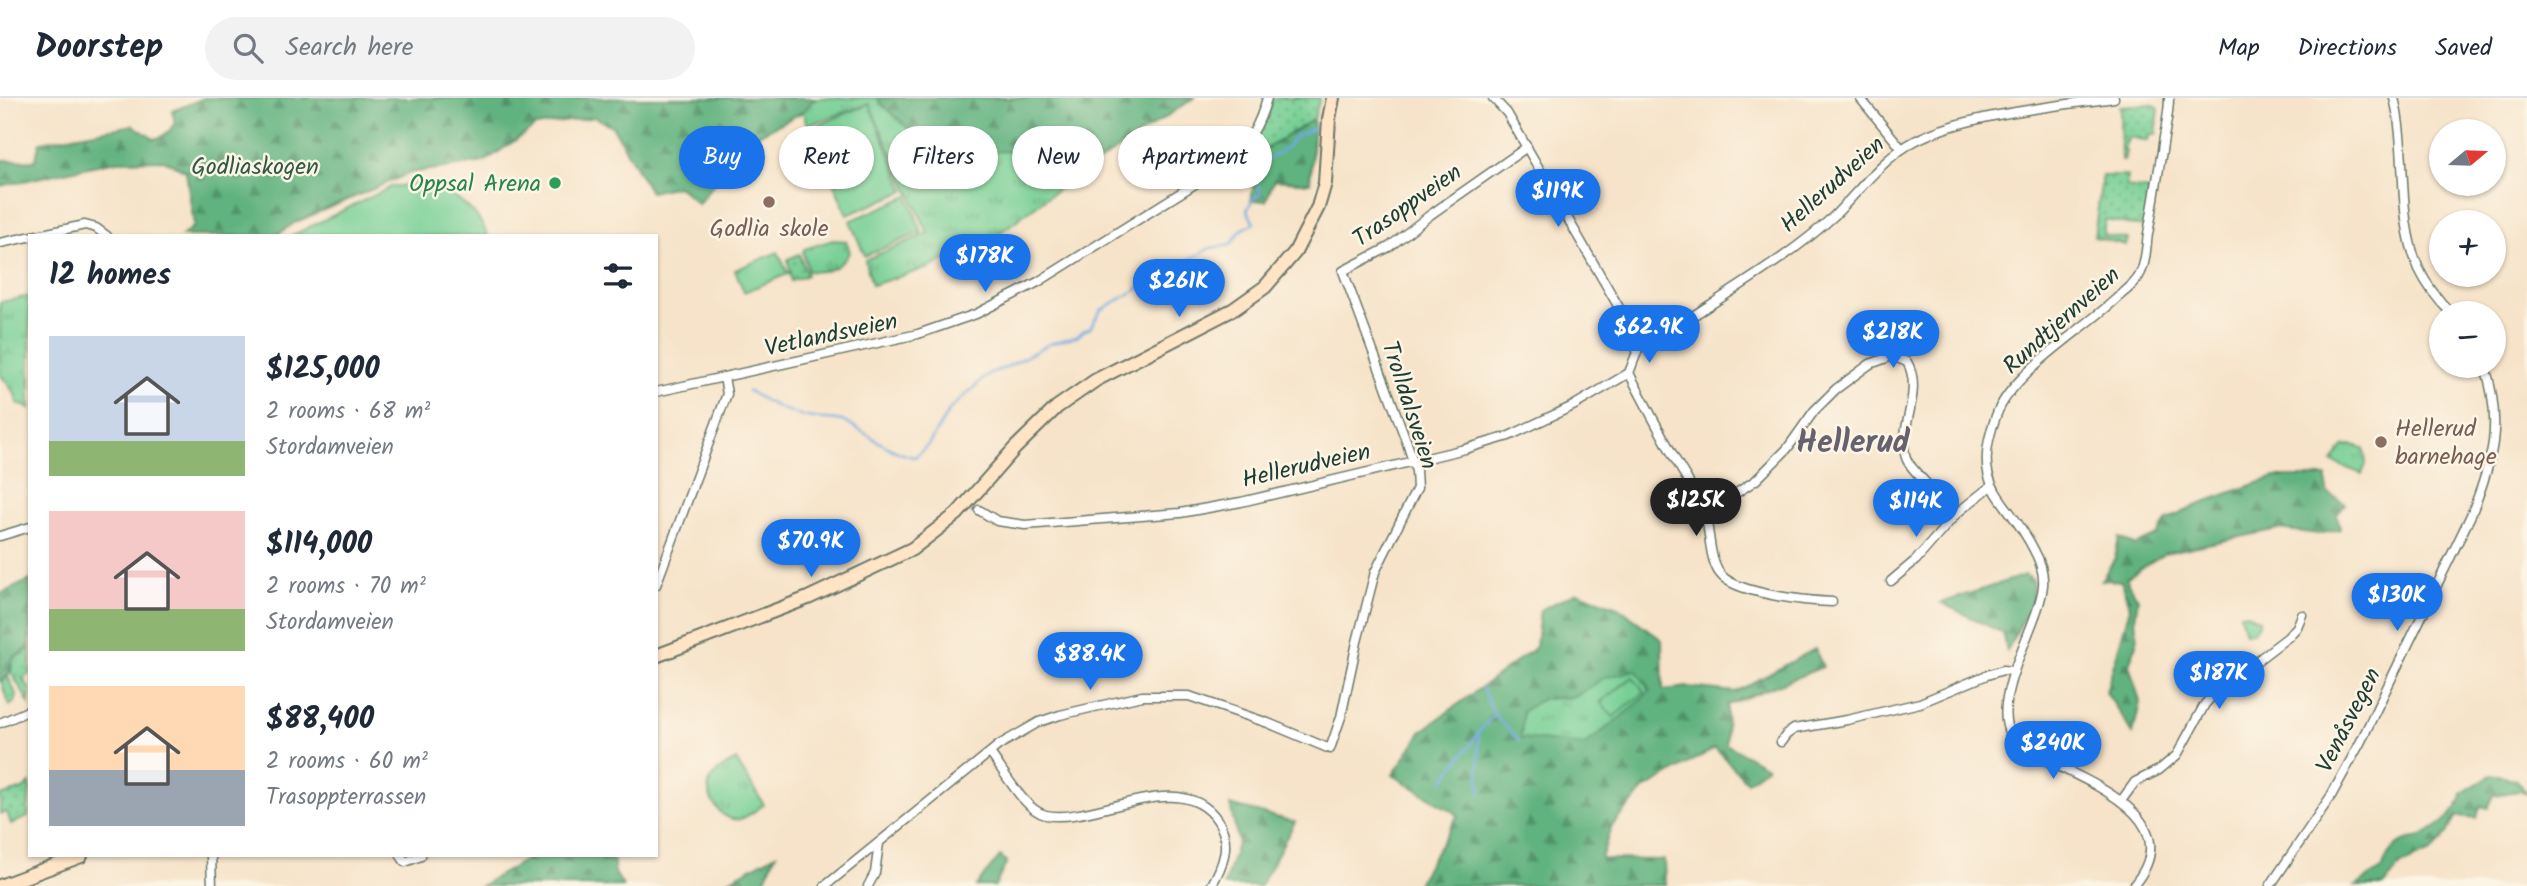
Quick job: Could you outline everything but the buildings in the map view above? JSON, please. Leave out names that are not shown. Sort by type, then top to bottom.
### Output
[{"type":"main road","name":"Trasoppveien","points":[[974,506],[1015,447],[1063,403],[1096,380],[1234,309],[1265,287],[1281,271],[1301,244],[1318,207],[1326,176],[1329,119],[1333,98]]},
{"type":"main road","points":[[658,655],[786,608],[890,561],[974,506]]},
{"type":"main road","points":[[0,886],[78,857]]},
{"type":"street","name":"Vetlandsveien","points":[[658,392],[918,334],[976,314],[1006,300],[1230,162],[1242,152],[1256,130],[1267,98]]},
{"type":"street","points":[[1860,98],[1902,149]]},
{"type":"street","name":"Hellerudveien","points":[[1640,344],[1749,281],[1811,236],[1902,149],[1935,132],[1954,126],[2053,106],[2114,98]]},
{"type":"street","name":"Rundtjernveien","points":[[2133,886],[2150,858],[2150,841],[2134,810],[2033,755],[2014,741],[2006,725],[2005,708],[2014,671],[2038,610],[2044,582],[2042,569],[2032,545],[1992,486],[1987,470],[1987,453],[2003,401],[2033,368],[2109,306],[2139,276],[2153,208],[2169,98]]},
{"type":"street","points":[[2394,98],[2401,132],[2407,220],[2415,259],[2429,287],[2441,301]]},
{"type":"street","points":[[1497,99],[1640,344],[1629,373],[1705,514],[1717,571],[1728,581],[1763,592],[1832,602]]},
{"type":"street","name":"Trasoppveien","points":[[1343,271],[1389,247],[1527,147]]},
{"type":"street","points":[[42,234],[85,225],[104,234]]},
{"type":"street","points":[[0,243],[28,237]]},
{"type":"street","name":"Trolldalsveien","points":[[990,753],[1021,731],[1049,719],[1121,699],[1164,695],[1197,698],[1330,749],[1341,717],[1375,572],[1417,488],[1413,461],[1343,271]]},
{"type":"street","points":[[1705,514],[1756,480],[1787,449],[1814,411],[1836,389],[1870,364],[1892,355],[1907,362],[1913,379],[1904,450],[1906,458],[1911,467],[1957,513]]},
{"type":"street","name":"Hellerudveien","points":[[974,506],[997,521],[1025,525],[1171,514],[1241,502],[1483,444],[1526,430],[1629,373]]},
{"type":"street","points":[[658,580],[727,394],[724,377]]},
{"type":"street","name":"Venåsvegen","points":[[2270,886],[2331,796],[2360,743],[2471,515],[2483,486],[2493,449],[2494,410],[2487,378]]},
{"type":"street","points":[[1891,581],[1916,560],[1957,513],[1992,486]]},
{"type":"street","points":[[0,536],[28,528]]},
{"type":"street","points":[[2121,801],[2135,782],[2159,770],[2177,755],[2205,705],[2215,693],[2288,637],[2297,627],[2302,615]]},
{"type":"street","points":[[1781,742],[1794,729],[1920,703],[1987,675],[2003,670],[2014,671]]},
{"type":"street","points":[[0,723],[28,711]]},
{"type":"street","points":[[825,886],[990,753],[1028,804],[1044,814],[1066,815],[1157,797],[1179,798],[1207,810],[1216,818],[1226,840],[1222,862],[1211,886]]},
{"type":"street","points":[[868,886],[874,873],[879,843]]},
{"type":"street","points":[[211,857],[212,886]]},
{"type":"street","points":[[402,857],[405,862],[419,857]]},
{"type":"green space","name":"Godliaskogen","points":[[204,98],[818,98],[803,112],[765,131],[765,126],[679,126],[679,187],[650,192],[613,127],[595,117],[536,126],[484,162],[410,173],[296,222],[278,234],[184,234],[194,226],[186,171],[164,160],[116,161],[0,186],[0,160],[35,161],[40,142],[133,125],[154,139],[167,133],[175,122],[172,111]]},
{"type":"green space","points":[[818,98],[878,98],[905,126],[888,126],[888,146],[869,104],[807,125],[803,112]]},
{"type":"green space","points":[[878,98],[1194,98],[1152,126],[1118,126],[1118,149],[1104,158],[1104,126],[1012,126],[1012,151],[998,151],[998,126],[905,126]]},
{"type":"green space","points":[[1273,98],[1320,98],[1314,119],[1272,145],[1272,126],[1263,126]]},
{"type":"green space","points":[[869,104],[888,150],[888,189],[905,191],[847,215],[836,189],[874,189],[874,126],[816,126]]},
{"type":"green space","points":[[2152,104],[2159,109],[2156,135],[2149,135],[2148,141],[2129,137],[2123,150],[2126,151],[2124,161],[2121,161],[2120,106]]},
{"type":"green space","points":[[1314,119],[1310,183],[1274,180],[1272,185],[1272,145]]},
{"type":"green space","points":[[998,151],[1012,151],[1012,189],[1058,189],[997,235],[931,267],[872,285],[865,260],[928,233],[908,189],[998,189]]},
{"type":"green space","points":[[2102,176],[2128,176],[2126,187],[2150,190],[2144,227],[2105,220],[2103,235],[2128,239],[2126,245],[2094,237]]},
{"type":"green space","points":[[419,183],[441,191],[469,208],[487,234],[295,234],[391,187]]},
{"type":"green space","name":"Godliaskogen","points":[[681,189],[710,189],[698,204]]},
{"type":"green space","points":[[1253,189],[1271,189],[1266,201],[1251,201]]},
{"type":"green space","points":[[908,196],[922,232],[865,256],[850,221]]},
{"type":"green space","points":[[833,240],[846,241],[850,252],[837,266],[821,271],[808,271],[804,249]]},
{"type":"green space","points":[[778,252],[788,274],[744,292],[735,270]]},
{"type":"green space","points":[[799,254],[807,275],[791,281],[788,259]]},
{"type":"green space","points":[[28,296],[28,408],[17,403],[15,394],[0,374],[0,302]]},
{"type":"green space","points":[[2343,446],[2364,448],[2366,464],[2362,474],[2332,462]]},
{"type":"green space","points":[[2275,477],[2327,477],[2327,492],[2345,504],[2337,514],[2340,529],[2319,534],[2278,529],[2165,553],[2126,578],[2138,599],[2135,618],[2137,644],[2129,664],[2140,702],[2133,734],[2106,692],[2130,608],[2121,581],[2101,580],[2115,559],[2119,538],[2135,545],[2157,535],[2167,520],[2204,502]]},
{"type":"green space","points":[[2025,575],[2033,580],[2032,602],[2007,651],[2003,633],[1941,603]]},
{"type":"green space","points":[[28,581],[28,650],[13,658],[10,672],[0,681],[0,594]]},
{"type":"green space","points":[[1577,592],[1618,607],[1662,640],[1663,690],[1688,687],[1736,692],[1815,649],[1823,667],[1727,705],[1726,744],[1767,767],[1747,782],[1715,748],[1643,790],[1611,827],[1601,859],[1664,860],[1665,885],[1416,886],[1458,815],[1393,775],[1422,731],[1536,647],[1540,610]],"holes":[[[1650,691],[1585,745],[1542,699]]]},
{"type":"green space","points":[[2246,613],[2259,620],[2259,624],[2253,631],[2245,633],[2240,614]]},
{"type":"green space","points":[[28,650],[28,675],[23,678],[28,687],[28,701],[11,672],[13,658]]},
{"type":"green space","points":[[1636,670],[1650,691],[1585,745],[1521,738],[1523,711],[1542,699],[1575,697],[1604,678]]},
{"type":"green space","points":[[8,677],[16,694],[15,702],[9,706],[1,681]]},
{"type":"green space","points":[[1633,677],[1645,692],[1613,717],[1601,702]]},
{"type":"green space","points":[[736,760],[764,805],[740,819],[721,813],[709,794],[710,781],[714,774]]},
{"type":"green space","points":[[2491,775],[2515,779],[2527,794],[2519,791],[2494,795],[2488,808],[2480,806],[2477,818],[2457,816],[2443,840],[2431,852],[2401,865],[2383,886],[2356,886],[2383,868],[2388,855],[2398,845],[2420,837],[2441,823],[2458,806],[2462,793]]},
{"type":"green space","points":[[28,785],[28,817],[11,824],[7,812],[0,814],[0,796],[23,789]]},
{"type":"green space","points":[[1230,805],[1295,822],[1260,886],[1224,886],[1238,841]]},
{"type":"green space","points":[[776,854],[762,886],[718,886]]},
{"type":"green space","points":[[1000,856],[1007,862],[995,886],[976,886]]},
{"type":"green space","points":[[530,857],[613,857],[615,873],[623,886],[481,886]]},
{"type":"waterway","points":[[748,391],[771,404],[798,414],[847,423],[888,447],[915,457],[928,445],[950,409],[990,373],[1005,368],[1049,344],[1078,336],[1090,328],[1101,310],[1210,248],[1231,245],[1240,231],[1254,223],[1247,210],[1254,197],[1261,194],[1256,179],[1250,172],[1288,146],[1295,136],[1315,128]]},
{"type":"waterway","points":[[1480,794],[1478,733],[1494,714],[1482,688]]},
{"type":"waterway","points":[[1494,714],[1519,741]]},
{"type":"waterway","points":[[1444,781],[1477,735]]},
{"type":"place","name":"Oppsal Arena","points":[[555,183]]},
{"type":"place","name":"Godlia skole","points":[[769,202]]},
{"type":"place","name":"Hellerud barnehage","points":[[2381,442]]},
{"type":"district","name":"Hellerud","points":[[1853,441]]}]
